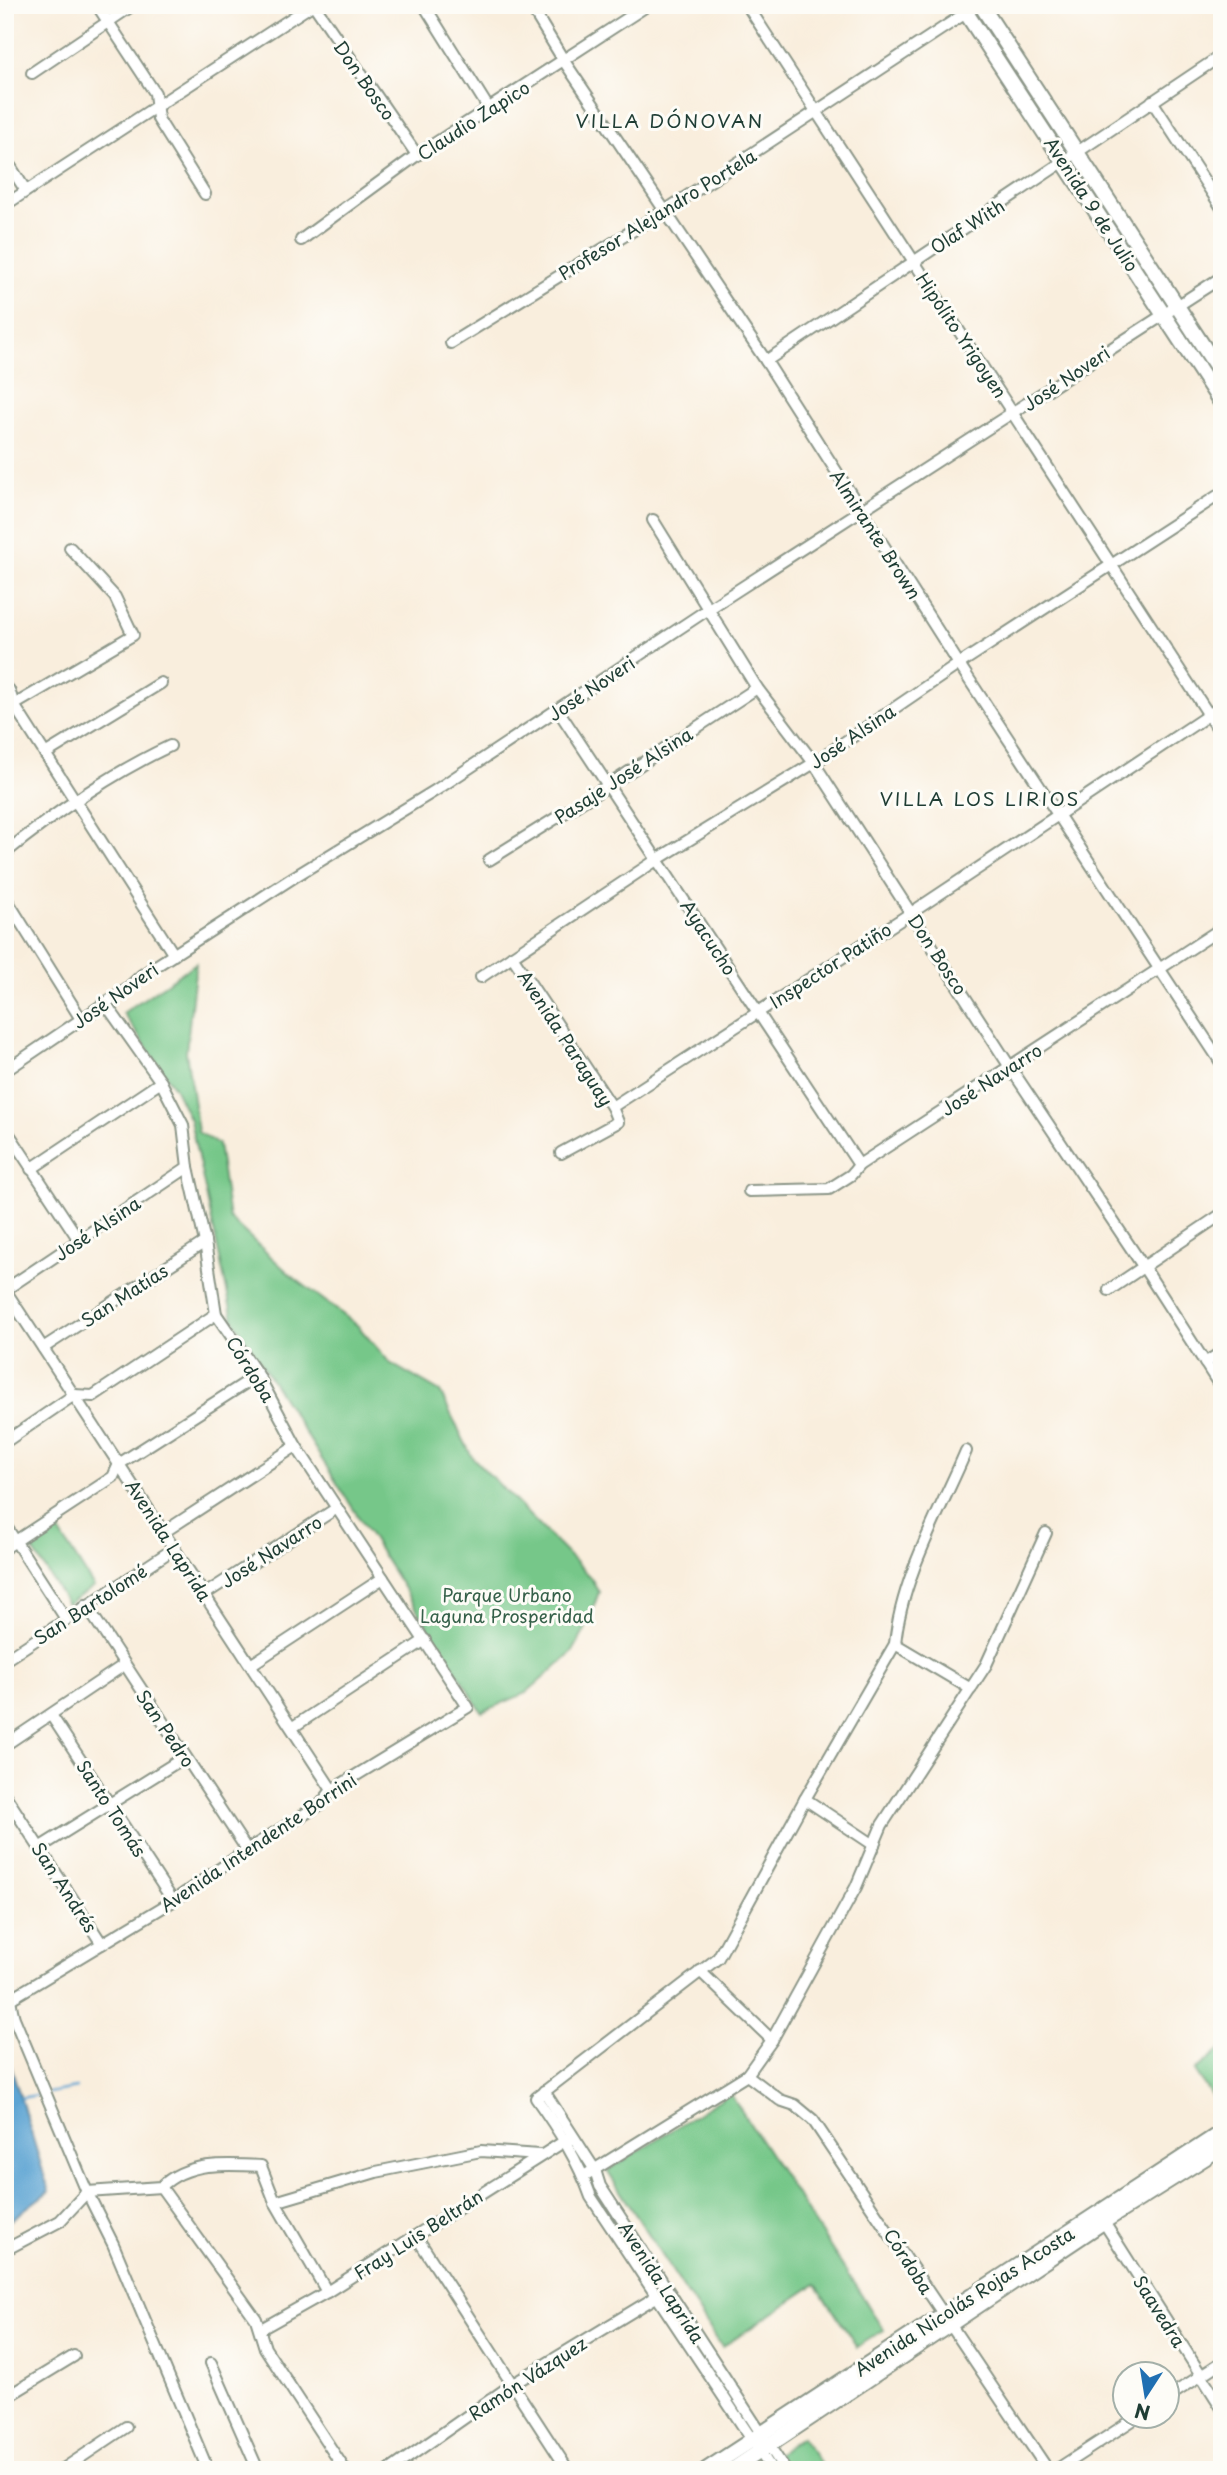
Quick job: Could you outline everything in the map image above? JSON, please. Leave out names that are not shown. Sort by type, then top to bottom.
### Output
[{"type":"main road","name":"Avenida 9 de Julio","points":[[971,7],[1078,152],[1222,375]]},
{"type":"main road","name":"Avenida 9 de Julio","points":[[971,7],[1064,162],[1222,404]]},
{"type":"main road","name":"Avenida Nicolás Rojas Acosta","points":[[706,2470],[760,2443],[1101,2218],[1222,2132]]},
{"type":"main road","name":"Avenida Nicolás Rojas Acosta","points":[[1101,2218],[1222,2147]]},
{"type":"main road","name":"Avenida Nicolás Rojas Acosta","points":[[732,2470],[760,2443]]},
{"type":"street","points":[[97,5],[155,93],[158,119],[205,194]]},
{"type":"street","points":[[32,74],[134,5]]},
{"type":"street","points":[[5,205],[313,5]]},
{"type":"street","name":"Don Bosco","points":[[313,5],[417,155]]},
{"type":"street","points":[[424,5],[489,108]]},
{"type":"street","name":"Almirante Brown","points":[[530,5],[564,61],[766,361],[959,664],[1222,1064]]},
{"type":"street","name":"Claudio Zapico","points":[[301,240],[417,155],[648,5]]},
{"type":"street","name":"Hipólito Yrigoyen","points":[[747,5],[1222,734]]},
{"type":"street","name":"Profesor Alejandro Portela","points":[[451,343],[666,209],[971,7]]},
{"type":"street","name":"Olaf With","points":[[766,361],[1222,55]]},
{"type":"street","points":[[1152,101],[1222,208]]},
{"type":"street","points":[[5,158],[26,191]]},
{"type":"street","name":"José Noveri","points":[[5,1071],[174,955],[436,790],[707,610],[862,512],[1222,276]]},
{"type":"street","name":"José Alsina","points":[[481,977],[658,859],[814,763],[959,664],[1222,493]]},
{"type":"street","name":"Don Bosco","points":[[653,520],[757,688],[814,763],[1222,1389]]},
{"type":"street","points":[[14,705],[133,635],[115,597],[70,548]]},
{"type":"street","points":[[45,754],[161,682]]},
{"type":"street","name":"Pasaje José Alsina","points":[[489,860],[757,688]]},
{"type":"street","points":[[5,691],[9,690],[14,705],[75,803],[174,955]]},
{"type":"street","name":"Inspector Patiño","points":[[612,1107],[911,913],[1222,706]]},
{"type":"street","name":"Ayacucho","points":[[558,710],[859,1165]]},
{"type":"street","points":[[5,852],[47,818],[144,758],[170,746]]},
{"type":"street","points":[[5,897],[81,1019]]},
{"type":"street","name":"José Navarro","points":[[749,1191],[829,1189],[851,1175],[859,1165],[1222,929]]},
{"type":"street","name":"Avenida Paraguay","points":[[512,956],[612,1107],[618,1122],[561,1153]]},
{"type":"street","name":"Córdoba","points":[[104,1003],[161,1082],[183,1125],[188,1167],[205,1241],[216,1314],[258,1376],[296,1446],[468,1707]]},
{"type":"street","points":[[31,1169],[161,1082]]},
{"type":"street","points":[[5,1128],[79,1240]]},
{"type":"street","name":"José Alsina","points":[[5,1290],[188,1167]]},
{"type":"street","points":[[1109,1290],[1222,1214]]},
{"type":"street","name":"San Matías","points":[[43,1348],[205,1241]]},
{"type":"street","name":"Avenida Laprida","points":[[5,1290],[332,1790]]},
{"type":"street","points":[[5,1442],[74,1395],[93,1396],[216,1314]]},
{"type":"street","points":[[1205,1363],[1222,1352]]},
{"type":"street","points":[[10,1545],[113,1477],[119,1464],[258,1376]]},
{"type":"street","points":[[164,1532],[296,1446]]},
{"type":"street","points":[[772,2040],[700,1972],[718,1958],[805,1799],[895,1644],[897,1619],[912,1574],[966,1451]]},
{"type":"street","name":"José Navarro","points":[[205,1594],[337,1508]]},
{"type":"street","points":[[5,1525],[10,1545],[66,1619]]},
{"type":"street","points":[[584,2176],[747,2075],[772,2040],[856,1887],[882,1825],[986,1665],[1046,1533]]},
{"type":"street","name":"San Bartolomé","points":[[5,1660],[175,1548]]},
{"type":"street","points":[[252,1664],[383,1578]]},
{"type":"street","name":"San Pedro","points":[[86,1605],[247,1850]]},
{"type":"street","points":[[293,1727],[425,1640]]},
{"type":"street","points":[[895,1644],[971,1689]]},
{"type":"street","points":[[5,1745],[124,1665]]},
{"type":"street","name":"Avenida Intendente Borrini","points":[[12,1998],[173,1900],[321,1804],[332,1790],[468,1707]]},
{"type":"street","name":"Santo Tomás","points":[[51,1714],[173,1900]]},
{"type":"street","points":[[39,1848],[185,1757]]},
{"type":"street","name":"San Andrés","points":[[5,1795],[102,1944]]},
{"type":"street","points":[[805,1799],[874,1845]]},
{"type":"street","name":"Avenida Laprida","points":[[700,1972],[540,2094],[595,2170],[600,2186],[760,2443],[772,2470]]},
{"type":"street","points":[[5,1982],[12,1998],[14,2018],[208,2470]]},
{"type":"street","name":"Córdoba","points":[[747,2075],[780,2100],[795,2105],[813,2120],[1048,2470]]},
{"type":"street","name":"Avenida Laprida","points":[[569,2137],[591,2197],[656,2297],[760,2443],[785,2470]]},
{"type":"street","name":"Fray Luis Beltrán","points":[[261,2329],[327,2292],[569,2137]]},
{"type":"street","points":[[275,2202],[376,2172],[481,2151],[539,2155]]},
{"type":"street","points":[[5,2250],[60,2221],[87,2192],[161,2187],[170,2178],[213,2163],[261,2166],[275,2202],[327,2292]]},
{"type":"street","points":[[161,2187],[238,2293],[261,2329],[265,2348],[345,2470]]},
{"type":"street","name":"Saavedra","points":[[1101,2218],[1222,2408]]},
{"type":"street","points":[[416,2236],[568,2470]]},
{"type":"street","name":"Ramón Vázquez","points":[[390,2470],[513,2384],[667,2291]]},
{"type":"street","points":[[5,2398],[74,2356]]},
{"type":"street","points":[[1182,2387],[1222,2362]]},
{"type":"street","points":[[211,2364],[258,2470]]},
{"type":"street","points":[[62,2470],[126,2427]]},
{"type":"street","points":[[1056,2470],[1117,2430]]},
{"type":"green space","points":[[982,14],[1070,148],[1065,152],[976,18]]},
{"type":"green space","points":[[1081,165],[1167,300],[1162,303],[1076,168]]},
{"type":"green space","name":"Parque Urbano Laguna Prosperidad","points":[[196,963],[186,1052],[198,1132],[218,1144],[229,1218],[293,1277],[357,1325],[390,1363],[440,1392],[472,1457],[591,1578],[599,1592],[584,1632],[572,1653],[526,1693],[482,1712],[233,1319],[190,1120],[175,1089],[123,1013]]},
{"type":"green space","points":[[55,1525],[94,1587],[67,1604],[28,1542]]},
{"type":"green space","points":[[1222,2048],[1222,2112],[1195,2071]]},
{"type":"green space","points":[[730,2093],[884,2330],[857,2347],[816,2284],[722,2347],[607,2171]]},
{"type":"green space","points":[[801,2437],[825,2470],[788,2470],[777,2454]]},
{"type":"water","points":[[5,2047],[49,2191],[5,2224]]},
{"type":"waterway","points":[[48,2093],[76,2088]]},
{"type":"waterway","points":[[21,2098],[42,2094]]},
{"type":"district","name":"VILLA DÓNOVAN","points":[[670,120]]},
{"type":"district","name":"VILLA LOS LIRIOS","points":[[980,798]]}]
